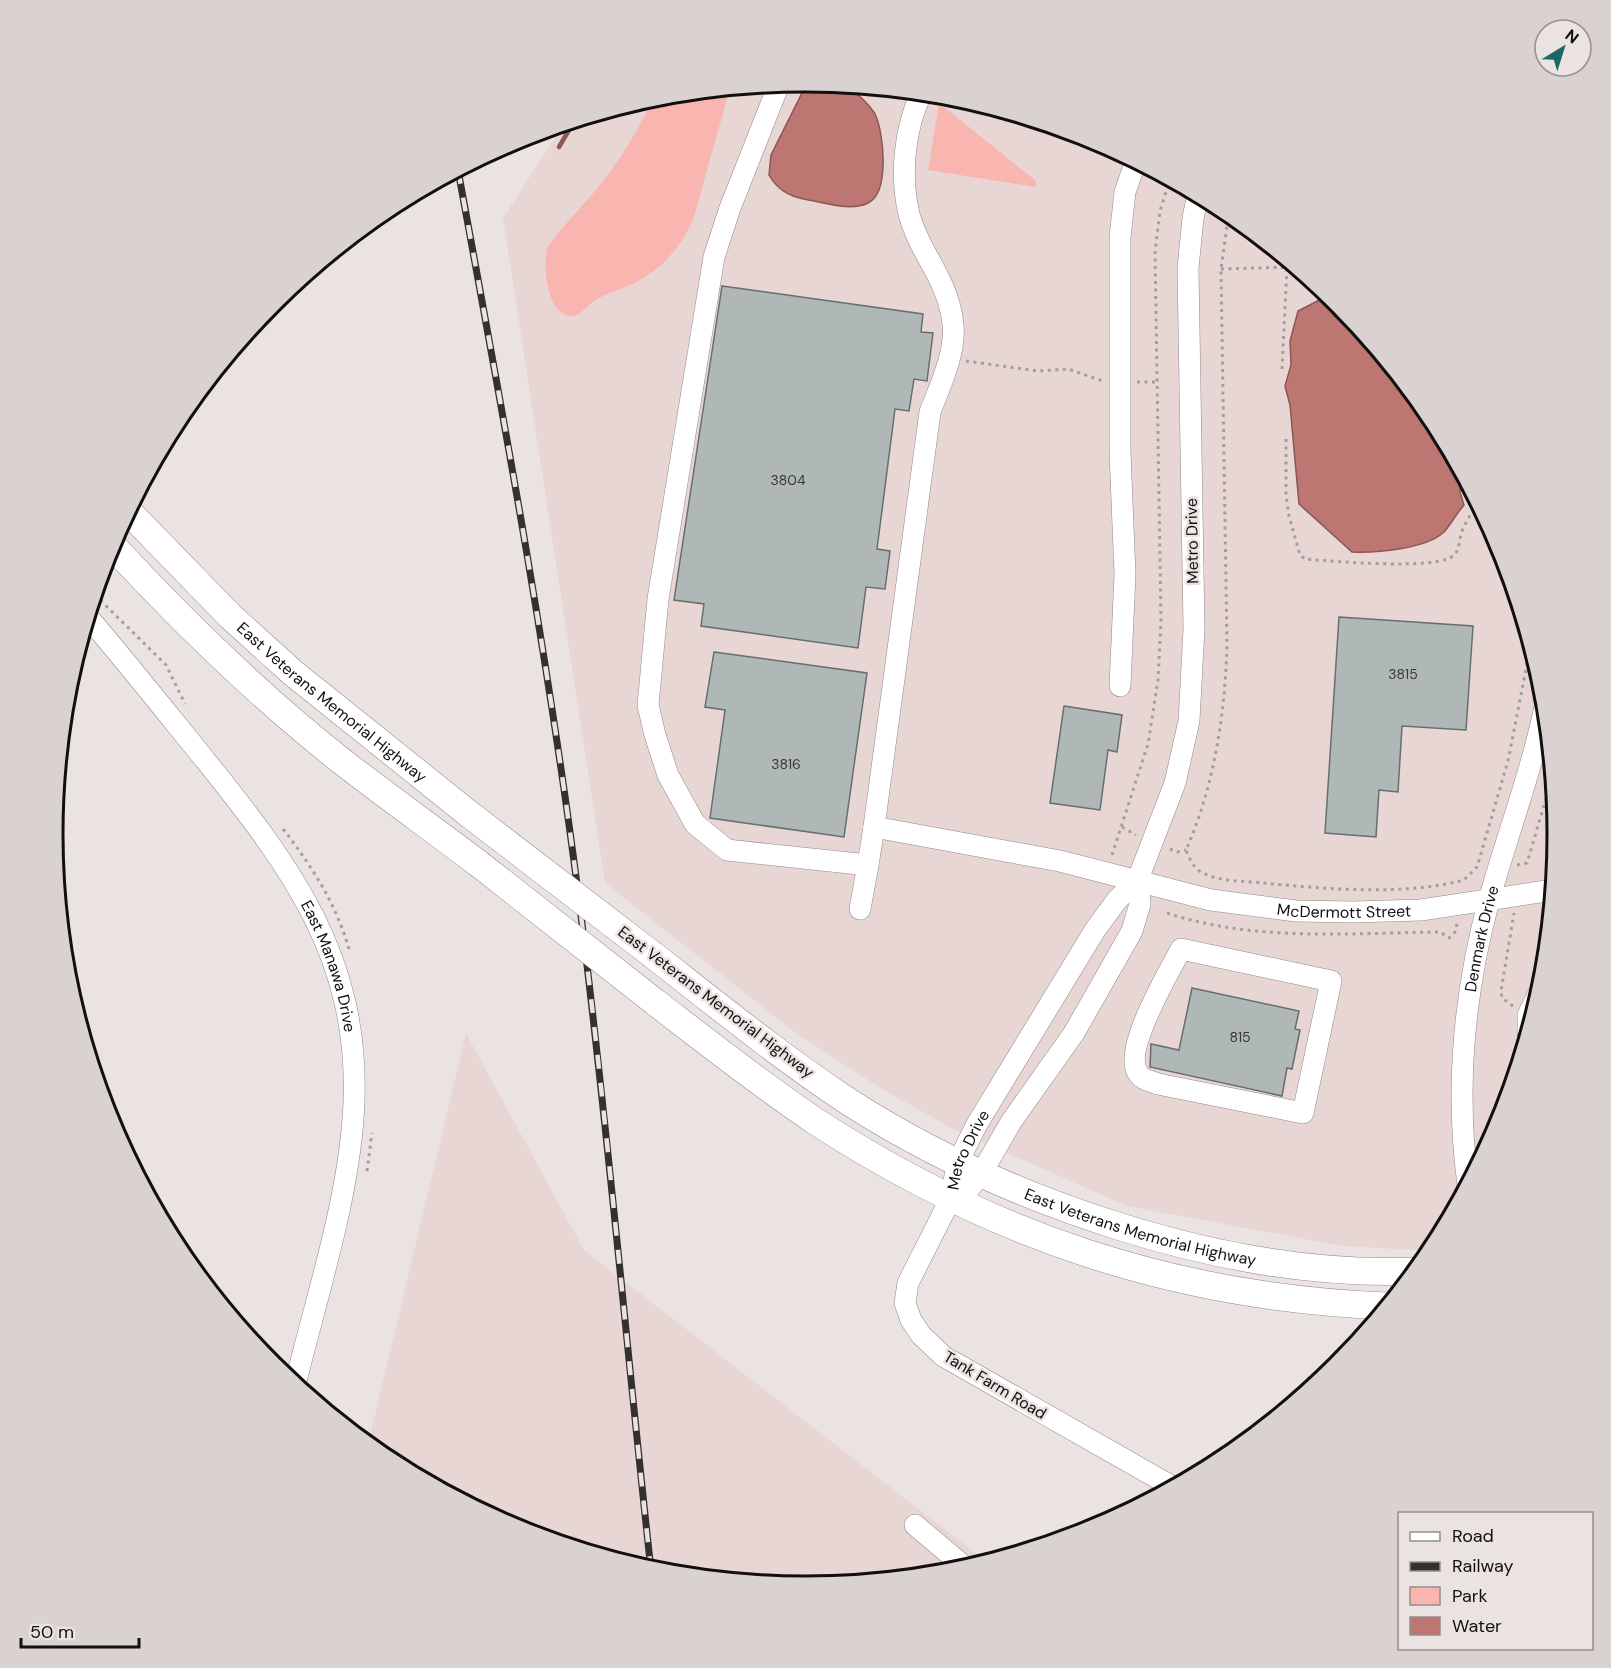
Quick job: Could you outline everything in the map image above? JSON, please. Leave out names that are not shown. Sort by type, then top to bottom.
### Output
[{"type":"main road","name":"East Veterans Memorial Highway","points":[[135,518],[230,616],[293,673],[470,814],[783,1056],[850,1102],[969,1169],[1091,1217],[1182,1244],[1273,1262],[1338,1270],[1406,1271]]},
{"type":"main road","points":[[119,552],[207,642],[279,708],[344,762],[655,1002],[814,1120],[880,1161],[991,1219],[1078,1252],[1189,1283],[1318,1304],[1379,1306]]},
{"type":"street","points":[[776,93],[730,208],[714,257],[658,598],[648,705],[668,775],[695,824],[727,850],[868,865]]},
{"type":"street","points":[[860,909],[874,827],[930,412],[949,359],[954,327],[948,293],[909,214],[905,162],[910,128],[919,101]]},
{"type":"street","points":[[1120,686],[1125,574],[1120,382],[1120,237],[1125,192],[1134,168]]},
{"type":"street","name":"Metro Drive","points":[[951,1198],[969,1189],[969,1169],[976,1124],[1095,930],[1117,900],[1138,879],[1175,783],[1189,721],[1194,628],[1188,268],[1196,203]]},
{"type":"street","name":"East Manawa Drive","points":[[94,623],[279,855],[317,920],[341,989],[354,1067],[351,1135],[335,1221],[297,1375]]},
{"type":"street","name":"Denmark Drive","points":[[1466,1172],[1463,1150],[1463,1041],[1471,982],[1499,898],[1540,725]]},
{"type":"street","name":"McDermott Street","points":[[874,827],[1104,871],[1210,900],[1296,911],[1421,910],[1545,891]]},
{"type":"street","name":"Metro Drive","points":[[969,1169],[1011,1122],[1074,1032],[1132,931],[1140,904],[1138,879]]},
{"type":"street","points":[[1181,949],[1313,977],[1331,981],[1303,1113],[1158,1084],[1143,1078],[1136,1072],[1133,1060],[1136,1047],[1157,992],[1181,949]]},
{"type":"street","name":"Tank Farm Road","points":[[951,1198],[908,1283],[905,1303],[911,1320],[921,1335],[943,1356],[968,1372],[1166,1483]]},
{"type":"street","points":[[915,1525],[957,1560]]},
{"type":"path","points":[[1104,871],[1115,849],[1140,773],[1148,744],[1158,680],[1161,621],[1155,252],[1160,212],[1168,186]]},
{"type":"path","points":[[1227,223],[1221,269],[1227,646],[1225,696],[1206,790],[1186,850],[1195,866],[1211,876],[1236,881],[1343,889],[1387,889],[1464,880],[1477,867],[1509,761],[1528,662]]},
{"type":"path","points":[[1221,269],[1284,267]]},
{"type":"path","points":[[1282,369],[1287,269]]},
{"type":"path","points":[[949,359],[1038,371],[1068,369],[1098,380],[1156,382]]},
{"type":"path","points":[[1286,439],[1286,495],[1289,516],[1300,555],[1305,559],[1348,563],[1421,564],[1446,560],[1454,556],[1473,510]]},
{"type":"path","points":[[100,600],[166,665],[187,709]]},
{"type":"path","points":[[1527,863],[1546,797]]},
{"type":"path","points":[[280,825],[312,866],[326,892],[352,959]]},
{"type":"path","points":[[1499,898],[1514,913],[1502,998],[1508,1005],[1527,1010]]},
{"type":"path","points":[[1167,914],[1184,919]]},
{"type":"path","points":[[364,1180],[370,1157],[372,1123]]},
{"type":"shaded area","points":[[757,93],[854,93],[902,98],[998,117],[1090,148],[1134,168],[1177,191],[1258,245],[1331,309],[1364,344],[1423,421],[1449,463],[1491,550],[1509,595],[1534,689],[1542,737],[1546,785],[1548,834],[1542,931],[1523,1026],[1509,1073],[1471,1162],[1449,1205],[1421,1250],[1342,1246],[1127,1206],[951,1128],[877,1086],[797,1034],[605,883],[503,218],[557,135],[613,117],[709,98]]},
{"type":"shaded area","points":[[466,1033],[584,1250],[979,1555],[902,1570],[854,1575],[806,1576],[757,1575],[661,1562],[613,1551],[521,1520],[434,1477],[370,1435]]},
{"type":"green space","points":[[728,96],[694,217],[683,239],[669,257],[651,273],[597,299],[578,314],[571,316],[563,313],[551,299],[548,288],[546,257],[549,244],[615,165],[648,109]]},
{"type":"green space","points":[[939,104],[1036,181],[1036,187],[928,170]]},
{"type":"water","points":[[802,92],[856,93],[875,114],[881,134],[883,162],[880,187],[875,197],[868,203],[848,207],[800,198],[788,194],[773,181],[769,175],[771,155]]},
{"type":"water","points":[[1321,299],[1331,309],[1395,382],[1449,463],[1461,486],[1464,505],[1444,532],[1436,538],[1413,546],[1387,551],[1352,552],[1299,504],[1290,405],[1285,386],[1291,365],[1290,341],[1298,311]]},
{"type":"building","points":[[722,286],[923,314],[921,332],[933,333],[927,381],[914,379],[909,411],[895,409],[877,549],[890,551],[885,589],[866,587],[858,648],[701,626],[704,604],[674,600]]},
{"type":"building","points":[[1339,617],[1473,626],[1466,730],[1402,726],[1398,792],[1379,790],[1376,837],[1325,833]]},
{"type":"building","points":[[714,652],[867,673],[844,837],[710,818],[725,710],[705,707]]},
{"type":"building","points":[[1064,706],[1122,715],[1117,752],[1108,750],[1100,810],[1050,803]]},
{"type":"building","points":[[1192,988],[1299,1011],[1295,1029],[1300,1030],[1292,1069],[1287,1068],[1282,1096],[1150,1067],[1151,1044],[1179,1050]]},
{"type":"waterway","points":[[559,147],[569,130]]},
{"type":"railway","points":[[459,177],[523,530],[566,801],[598,1061],[650,1559]]}]
